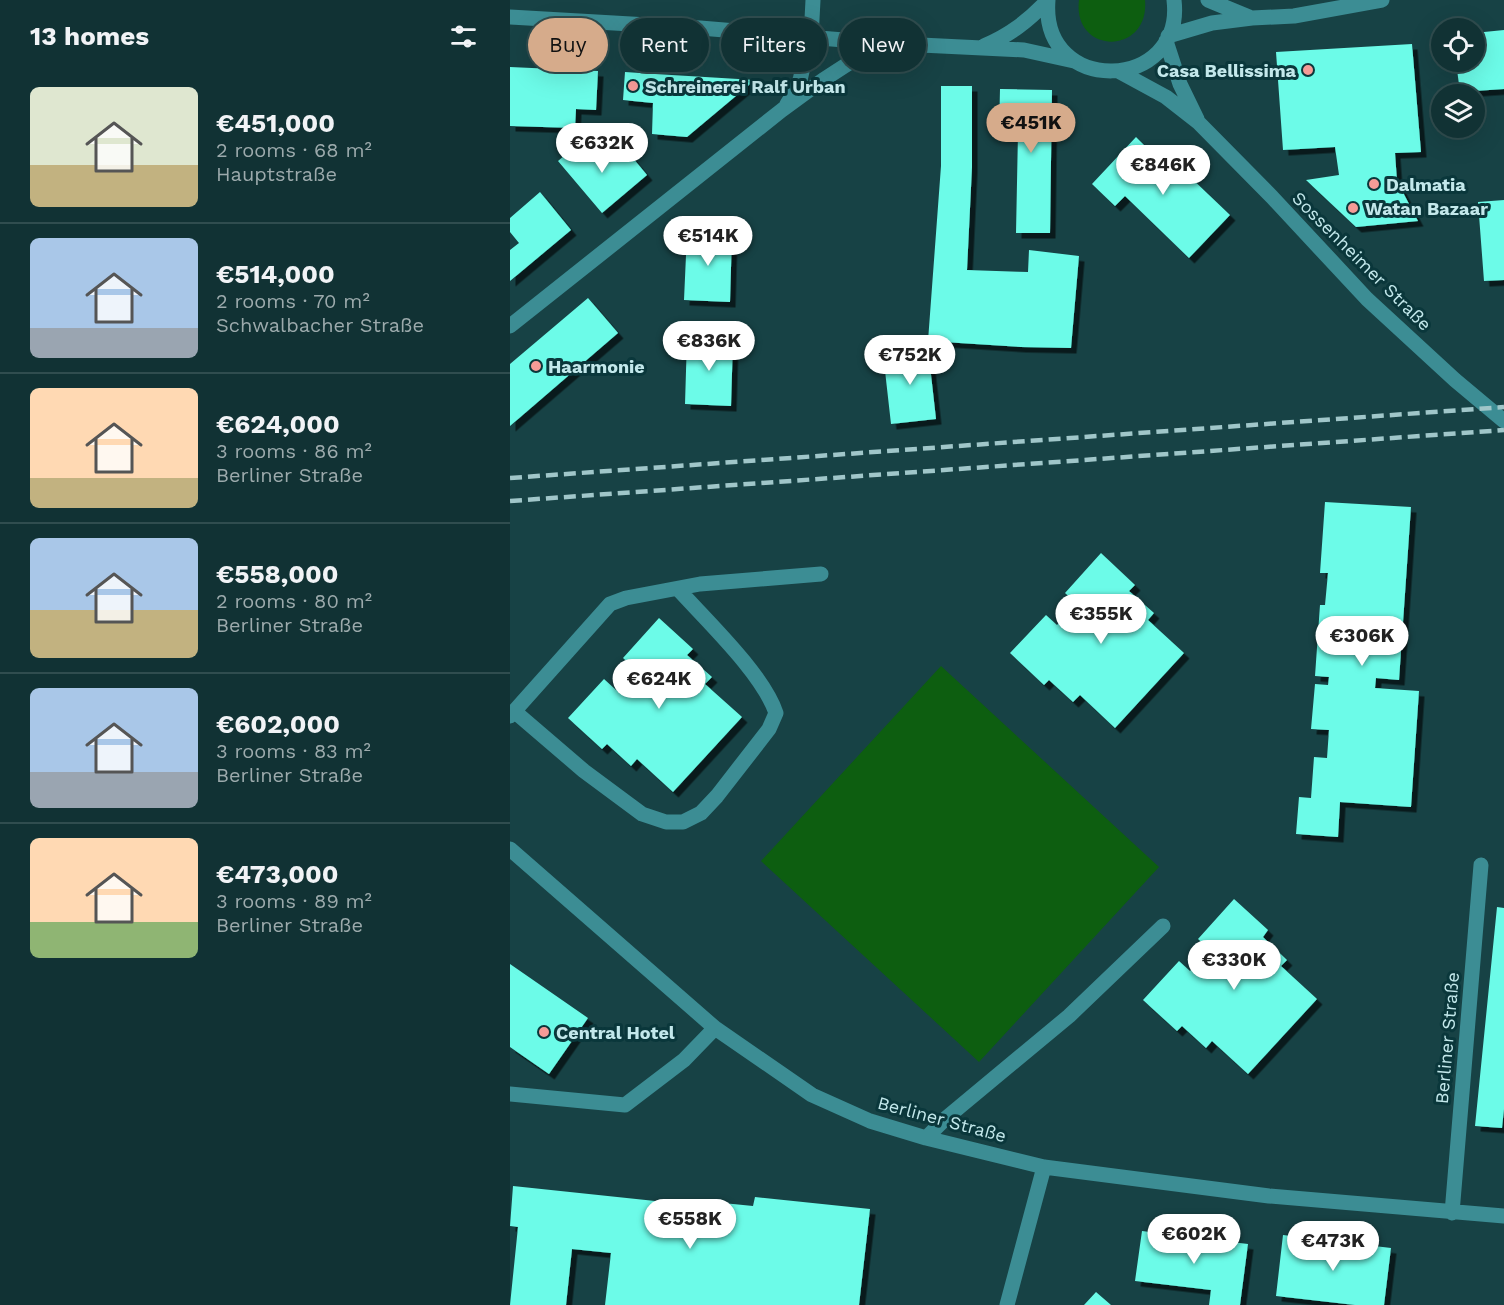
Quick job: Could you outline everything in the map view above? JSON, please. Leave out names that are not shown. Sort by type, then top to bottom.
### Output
[{"type":"street","points":[[808,18],[813,0]]},
{"type":"street","points":[[981,47],[1015,30],[1047,0]]},
{"type":"street","points":[[1047,0],[1050,29],[1062,50],[1074,61]]},
{"type":"street","points":[[926,45],[1024,50],[1074,61],[1096,71],[1120,72],[1132,69],[1151,59],[1167,38],[1173,25],[1174,0]]},
{"type":"street","points":[[1208,0],[1252,18]]},
{"type":"street","points":[[1167,38],[1212,23],[1294,16],[1382,0]]},
{"type":"street","points":[[510,17],[721,30]]},
{"type":"street","name":"Sossenheimer Straße","points":[[1167,38],[1180,84],[1198,122]]},
{"type":"street","points":[[510,326],[782,110],[839,70]]},
{"type":"street","points":[[782,110],[792,96],[801,72]]},
{"type":"street","name":"Sossenheimer Straße","points":[[1120,72],[1166,97],[1198,122],[1367,299],[1455,380],[1504,420]]},
{"type":"street","points":[[678,590],[743,662],[771,698],[776,713],[769,729],[701,813],[683,822],[666,822],[642,814],[512,713],[610,604],[626,598],[678,590],[700,584],[820,574]]},
{"type":"street","name":"Berliner Straße","points":[[510,849],[715,1028],[812,1095],[870,1121],[926,1138],[1044,1167],[1269,1196],[1504,1216]]},
{"type":"street","name":"Berliner Straße","points":[[1452,1213],[1481,865]]},
{"type":"street","points":[[926,1138],[945,1119],[1069,1016],[1163,926]]},
{"type":"street","points":[[510,1094],[625,1105],[684,1060],[715,1028]]},
{"type":"street","points":[[1007,1305],[1044,1167]]},
{"type":"green space","points":[[1079,0],[1145,0],[1143,18],[1136,31],[1124,39],[1111,42],[1098,39],[1087,31],[1080,18]]},
{"type":"green space","points":[[941,666],[1159,867],[979,1062],[761,861]]},
{"type":"building","points":[[1504,30],[1504,89],[1485,90],[1485,84],[1459,84],[1457,72],[1485,72],[1485,32]]},
{"type":"building","points":[[1412,44],[1421,152],[1395,153],[1397,181],[1418,221],[1356,227],[1306,180],[1339,175],[1335,147],[1283,150],[1276,52]]},
{"type":"building","points":[[510,67],[528,68],[528,72],[598,72],[596,110],[576,109],[575,128],[510,126]]},
{"type":"building","points":[[625,72],[755,80],[687,137],[652,134],[653,103],[623,100]]},
{"type":"building","points":[[941,86],[972,86],[972,167],[967,270],[1028,272],[1029,250],[1079,256],[1071,348],[928,341],[941,166]]},
{"type":"building","points":[[1000,89],[1052,90],[1050,233],[1016,233],[1018,132],[999,132]]},
{"type":"building","points":[[1136,137],[1160,161],[1166,154],[1230,215],[1189,258],[1125,196],[1115,206],[1092,184]]},
{"type":"building","points":[[585,138],[604,161],[623,146],[647,175],[602,213],[558,161]]},
{"type":"building","points":[[540,192],[571,230],[510,281],[510,250],[519,243],[510,232],[510,218]]},
{"type":"building","points":[[1504,200],[1504,280],[1484,281],[1478,202]]},
{"type":"building","points":[[687,233],[732,234],[730,302],[684,300]]},
{"type":"building","points":[[588,298],[618,333],[510,426],[510,364]]},
{"type":"building","points":[[687,338],[733,340],[731,406],[685,404]]},
{"type":"building","points":[[928,348],[936,419],[891,424],[883,353]]},
{"type":"building","points":[[1325,502],[1411,507],[1399,680],[1376,678],[1375,688],[1419,691],[1411,807],[1340,802],[1338,837],[1296,834],[1299,797],[1311,798],[1314,757],[1327,758],[1329,730],[1311,729],[1315,684],[1328,685],[1329,677],[1315,676],[1320,605],[1325,605],[1328,573],[1320,573]]},
{"type":"building","points":[[1101,553],[1135,585],[1129,591],[1154,613],[1148,620],[1184,653],[1115,728],[1080,695],[1073,702],[1049,680],[1044,685],[1010,653],[1046,615],[1057,625],[1077,604],[1065,593]]},
{"type":"building","points":[[659,618],[693,649],[687,655],[712,677],[705,684],[742,717],[673,792],[637,759],[631,766],[607,744],[602,749],[568,718],[604,679],[616,690],[635,669],[623,658]]},
{"type":"building","points":[[1234,899],[1268,930],[1263,937],[1287,960],[1281,966],[1317,999],[1248,1074],[1212,1041],[1206,1048],[1182,1026],[1177,1031],[1143,1000],[1179,961],[1190,971],[1210,950],[1198,939]]},
{"type":"building","points":[[1497,907],[1504,908],[1504,1109],[1502,1128],[1475,1126]]},
{"type":"building","name":"Central Hotel","points":[[510,964],[588,1018],[549,1074],[510,1047]]},
{"type":"building","points":[[513,1186],[693,1205],[693,1200],[753,1206],[755,1197],[870,1209],[859,1305],[605,1305],[611,1253],[572,1249],[566,1305],[510,1305],[518,1227],[510,1226]]},
{"type":"building","points":[[1142,1231],[1248,1244],[1240,1305],[1209,1305],[1211,1290],[1135,1281]]},
{"type":"building","points":[[1283,1235],[1391,1248],[1384,1305],[1355,1305],[1276,1296]]},
{"type":"building","points":[[1096,1292],[1111,1305],[1084,1305]]},
{"type":"railway","points":[[510,478],[1504,407]]},
{"type":"railway","points":[[510,501],[1504,430]]},
{"type":"place","name":"Casa Bellissima","points":[[1308,70]]},
{"type":"place","name":"Schreinerei Ralf Urban","points":[[633,86]]},
{"type":"place","name":"Dalmatia","points":[[1374,184]]},
{"type":"place","name":"Watan Bazaar","points":[[1353,208]]},
{"type":"place","name":"Haarmonie","points":[[536,366]]},
{"type":"place","name":"Central Hotel","points":[[544,1032]]}]
